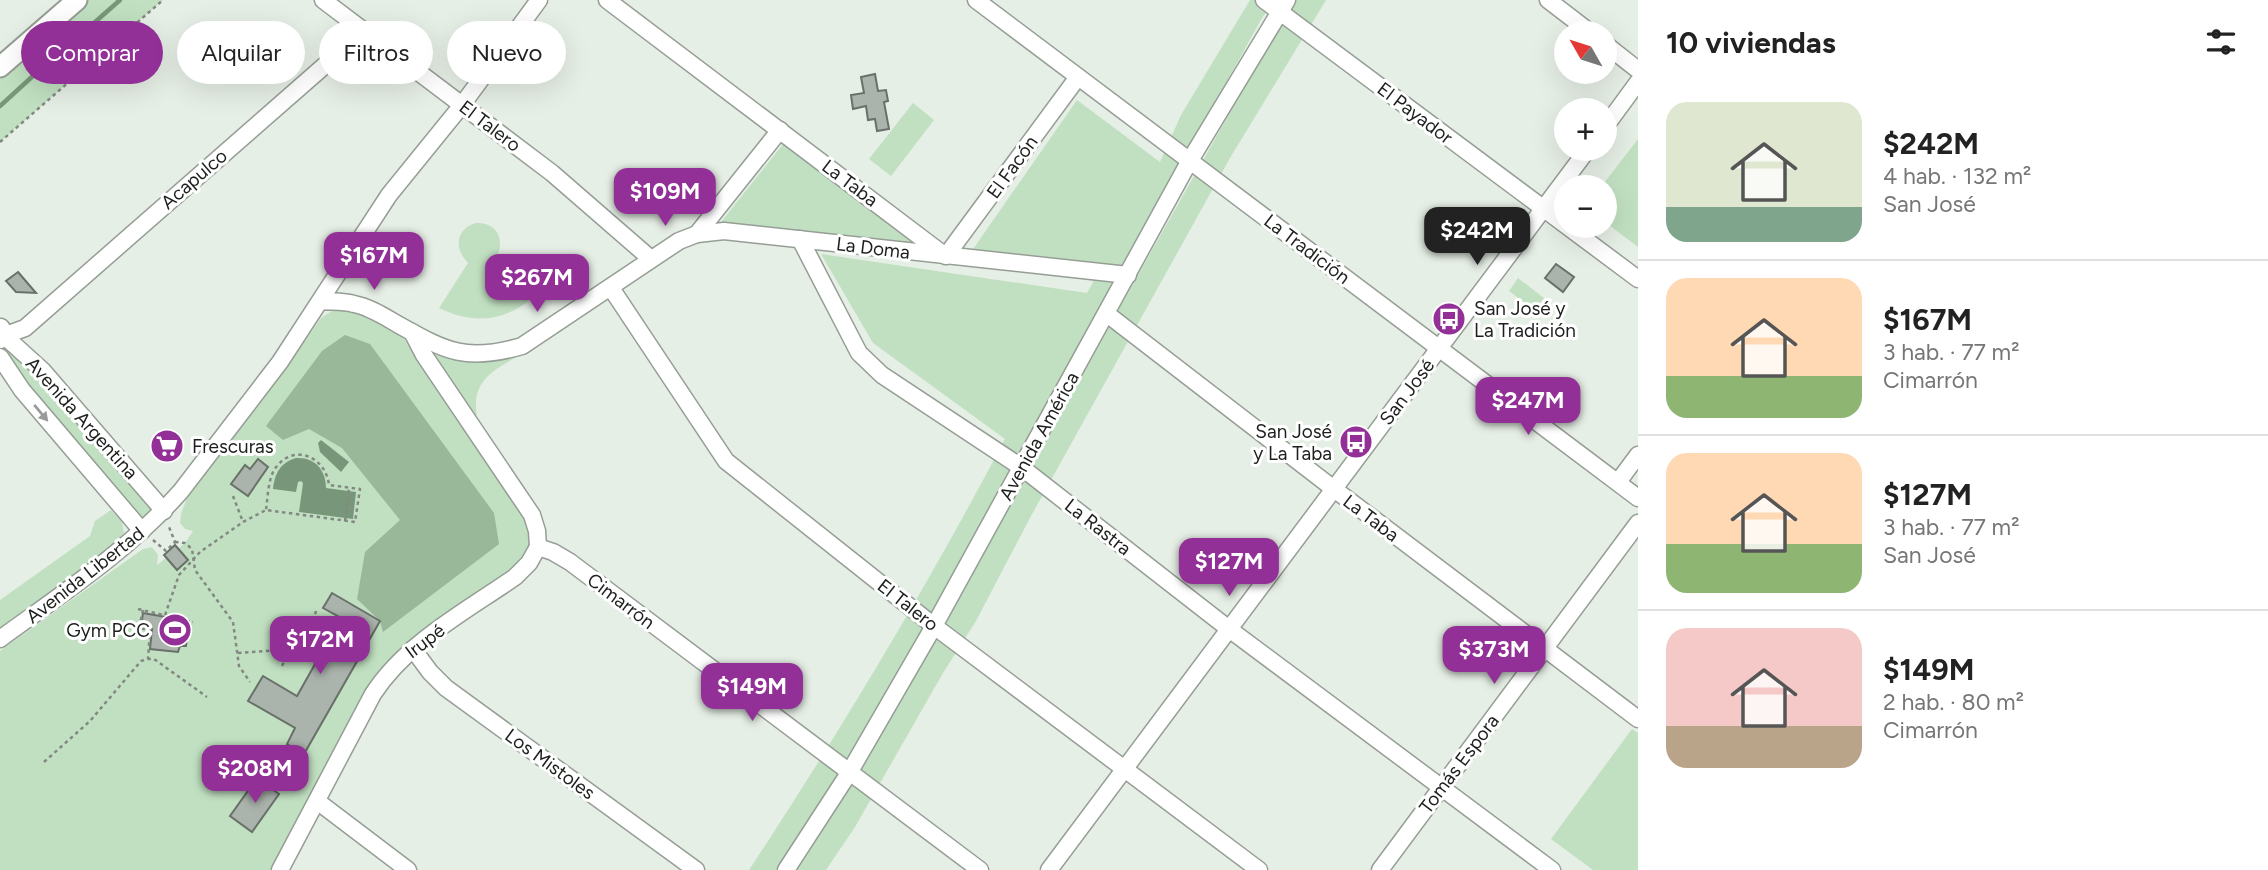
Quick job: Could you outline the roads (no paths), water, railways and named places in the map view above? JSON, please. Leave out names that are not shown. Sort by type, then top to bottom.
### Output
[{"type":"main road","points":[[0,67],[76,0]]},
{"type":"street","name":"El Talero","points":[[323,0],[350,21]]},
{"type":"street","name":"Avenida Libertad","points":[[0,639],[119,552],[164,510],[241,414],[321,301],[389,195],[462,106],[539,0]]},
{"type":"street","name":"La Taba","points":[[607,0],[946,257]]},
{"type":"street","name":"La Tradición","points":[[976,0],[1638,498]]},
{"type":"street","name":"El Payador","points":[[1264,0],[1283,5],[1638,279]]},
{"type":"street","points":[[1548,0],[1575,21]]},
{"type":"street","name":"Avenida América","points":[[786,870],[849,773],[934,626],[1189,162],[1283,5]]},
{"type":"street","points":[[1617,53],[1638,70]]},
{"type":"street","name":"Acapulco","points":[[0,358],[5,337],[25,328],[319,70]]},
{"type":"street","name":"El Facón","points":[[946,257],[1078,77]]},
{"type":"street","points":[[1617,111],[1638,82]]},
{"type":"street","name":"El Talero","points":[[433,84],[552,173],[651,259]]},
{"type":"street","points":[[697,234],[780,130]]},
{"type":"street","name":"San José","points":[[1049,870],[1579,161]]},
{"type":"street","points":[[321,301],[354,303],[378,313],[435,345],[465,354],[496,354],[522,346],[679,241],[697,234],[724,231],[800,239]]},
{"type":"street","name":"La Doma","points":[[800,239],[946,257]]},
{"type":"street","name":"La Rastra","points":[[800,239],[859,354],[882,374],[1021,467],[1229,629],[1552,870]]},
{"type":"street","points":[[946,257],[1128,275]]},
{"type":"street","name":"El Talero","points":[[611,288],[726,461],[934,626],[1259,870]]},
{"type":"street","name":"La Taba","points":[[1107,314],[1638,719]]},
{"type":"street","points":[[412,332],[424,355],[532,515],[538,547]]},
{"type":"street","name":"Avenida Argentina","points":[[5,337],[43,371],[164,510]]},
{"type":"street","name":"Avenida Argentina","points":[[0,358],[22,390],[142,531]]},
{"type":"street","points":[[1618,482],[1638,455]]},
{"type":"street","name":"Tomás Espora","points":[[1380,870],[1638,523]]},
{"type":"street","name":"Irupé","points":[[280,870],[373,694],[394,665],[515,577],[538,547]]},
{"type":"street","name":"Cimarrón","points":[[538,547],[570,562],[980,870]]},
{"type":"street","name":"Los Mistoles","points":[[413,649],[446,688],[696,870]]},
{"type":"street","points":[[317,801],[408,870]]},
{"type":"waterway","points":[[96,21],[120,0]]},
{"type":"waterway","points":[[0,106],[24,84]]},
{"type":"place","name":"San José y La Tradición","points":[[1449,319]]},
{"type":"place","name":"San José y La Taba","points":[[1356,442]]},
{"type":"place","name":"Frescuras","points":[[167,446]]},
{"type":"place","name":"Gym PCC","points":[[175,630]]}]
